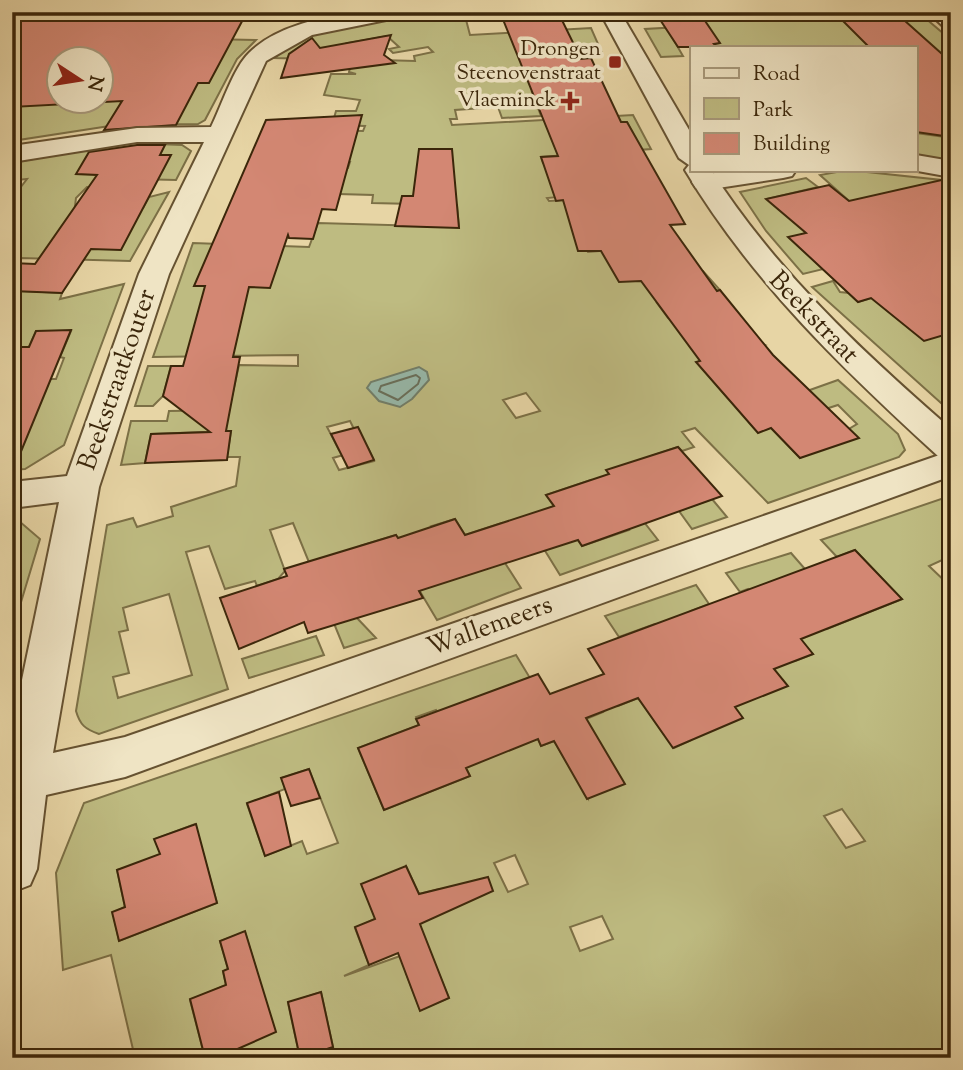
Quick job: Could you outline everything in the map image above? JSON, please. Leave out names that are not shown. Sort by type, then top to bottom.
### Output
[{"type":"street","name":"Beekstraatkouter","points":[[12,869],[25,779],[81,487],[154,274],[256,58],[274,41],[310,27],[396,12]]},
{"type":"street","name":"Beekstraat","points":[[610,12],[690,156]]},
{"type":"street","points":[[938,12],[951,23]]},
{"type":"street","points":[[12,154],[136,135],[219,134]]},
{"type":"street","points":[[918,163],[951,169]]},
{"type":"street","name":"Beekstraat","points":[[699,172],[740,238],[781,289],[856,363],[951,447]]},
{"type":"street","name":"Wallemeers","points":[[25,779],[125,757],[951,463]]},
{"type":"street","points":[[12,495],[81,487]]},
{"type":"green space","points":[[443,12],[464,12],[470,35],[591,28],[602,53],[525,57],[569,89],[532,92],[541,116],[502,118],[498,107],[455,110],[457,119],[450,119],[452,125],[633,115],[651,149],[541,157],[543,163],[574,161],[591,194],[547,198],[549,201],[566,200],[588,252],[612,250],[636,281],[703,271],[720,290],[657,303],[668,318],[764,345],[697,362],[727,397],[796,379],[807,391],[838,380],[898,434],[905,450],[899,457],[768,503],[695,428],[682,432],[694,447],[682,451],[678,447],[651,456],[626,499],[658,540],[560,575],[534,533],[513,540],[502,523],[465,535],[455,519],[432,526],[505,563],[521,588],[437,620],[412,578],[418,576],[396,535],[360,546],[357,618],[376,638],[344,648],[293,523],[270,530],[285,571],[278,579],[257,586],[255,581],[225,589],[209,546],[186,552],[228,689],[99,734],[90,730],[81,723],[76,711],[107,525],[133,518],[137,527],[173,516],[171,507],[236,486],[240,457],[227,457],[231,431],[151,434],[145,463],[121,465],[131,421],[167,421],[169,411],[229,410],[239,365],[298,366],[298,355],[153,357],[193,243],[309,247],[318,223],[459,227],[457,205],[372,203],[373,195],[269,192],[302,167],[348,168],[350,162],[342,162],[330,130],[363,131],[365,126],[332,125],[336,111],[356,111],[360,100],[324,95],[331,74],[356,74],[349,72],[352,60],[275,58],[291,46],[331,30],[354,24]],"holes":[[[387,36],[399,47],[389,49],[393,53],[428,47],[433,52],[414,56],[415,61],[381,60],[348,43]],[[627,122],[638,143],[578,126]],[[526,393],[540,411],[516,418],[503,400]],[[838,405],[857,424],[800,458],[770,427]],[[350,421],[361,443],[339,450],[327,427]],[[368,448],[374,461],[339,470],[333,458]],[[591,480],[629,530],[582,546],[546,495]],[[169,594],[192,675],[118,698],[113,677],[129,673],[119,632],[128,630],[123,608]]]},
{"type":"green space","points":[[696,12],[834,12],[837,15],[918,12],[951,40],[947,43],[951,47],[951,62],[919,62],[951,123],[918,119],[918,102],[932,101],[925,94],[918,94],[918,46],[716,46],[714,44],[720,43],[672,37],[683,56],[661,57],[645,29],[698,26],[707,21],[703,14]]},
{"type":"green space","points":[[12,35],[256,40],[237,59],[205,120],[198,124],[116,125],[12,141]]},
{"type":"green space","points":[[918,133],[945,137],[946,147],[951,148],[951,160],[918,157]]},
{"type":"green space","points":[[107,145],[182,145],[191,151],[176,180],[136,179],[131,188],[87,187],[76,198],[75,206],[143,208],[149,197],[169,192],[130,261],[20,258],[12,263],[12,185],[19,184],[20,188],[27,179],[17,180],[12,163]]},
{"type":"green space","points":[[867,172],[951,181],[951,412],[812,287],[833,281],[840,292],[849,293],[858,302],[901,290],[856,261],[803,274],[766,231],[740,192],[806,178],[818,187],[767,199],[848,200],[820,175]]},
{"type":"green space","points":[[12,283],[23,291],[62,293],[60,299],[124,284],[64,445],[25,469],[12,470],[22,379],[56,379],[64,358],[60,357],[71,331],[36,331],[29,347],[17,347],[12,355]]},
{"type":"green space","points":[[148,366],[171,366],[163,396],[153,406],[135,406]]},
{"type":"green space","points":[[944,498],[951,499],[951,556],[929,566],[951,587],[951,1058],[301,1058],[333,1047],[321,992],[288,1003],[300,1058],[217,1058],[257,972],[245,932],[220,941],[228,969],[223,971],[226,985],[190,1000],[205,1058],[135,1058],[111,955],[63,970],[56,873],[84,803],[516,655],[530,678],[541,746],[554,741],[588,798],[586,719],[603,712],[584,682],[598,677],[618,706],[638,698],[674,748],[691,740],[694,676],[655,624],[619,637],[605,616],[696,585],[709,604],[691,611],[703,627],[770,664],[795,661],[813,654],[748,589],[740,592],[726,573],[791,553],[805,569],[827,629],[902,599],[855,550],[837,557],[821,540]],"holes":[[[436,710],[470,776],[384,810],[358,748],[419,725],[416,717]],[[309,769],[338,843],[307,854],[302,841],[265,856],[247,804],[285,789],[282,778]],[[842,809],[865,841],[846,848],[824,816]],[[195,824],[217,903],[119,941],[113,913],[125,907],[117,870],[162,858],[155,839]],[[515,855],[528,884],[508,892],[494,863]],[[406,866],[419,894],[439,889],[444,894],[395,910],[400,956],[344,976],[369,965],[355,928],[375,919]],[[602,916],[613,939],[580,951],[570,927]],[[434,962],[449,998],[420,1010],[406,973]]]},
{"type":"green space","points":[[712,499],[727,517],[692,529],[679,511]]},
{"type":"green space","points":[[12,515],[40,539],[12,632]]},
{"type":"green space","points":[[316,636],[324,655],[249,678],[242,659]]},
{"type":"water","points":[[419,367],[427,372],[429,380],[412,399],[400,407],[379,401],[367,388],[371,382]]},
{"type":"building","points":[[12,12],[247,12],[209,83],[198,83],[176,125],[104,130],[113,116],[116,116],[122,101],[116,101],[116,46],[46,46],[46,105],[12,107]]},
{"type":"building","points":[[500,12],[558,12],[581,59],[591,58],[621,122],[627,122],[685,224],[670,225],[717,291],[720,290],[773,355],[859,438],[800,458],[771,428],[758,433],[696,362],[700,361],[641,281],[619,282],[601,251],[578,251],[563,200],[556,201],[541,157],[558,156]]},
{"type":"building","points":[[655,12],[699,12],[720,43],[714,44],[716,46],[678,47]]},
{"type":"building","points":[[834,12],[895,12],[951,62],[951,137],[918,132],[918,46],[868,46]]},
{"type":"building","points":[[391,35],[384,55],[395,63],[281,78],[289,54],[312,38],[320,48]]},
{"type":"building","points":[[362,115],[336,210],[322,209],[313,239],[289,238],[288,235],[270,288],[249,287],[233,357],[240,357],[226,431],[231,431],[227,460],[145,463],[151,434],[210,432],[163,396],[171,366],[183,366],[205,286],[194,286],[266,120]]},
{"type":"building","points":[[137,145],[165,145],[160,155],[171,155],[121,250],[91,249],[62,293],[12,291],[12,263],[35,264],[97,175],[76,174],[89,152]]},
{"type":"building","points":[[419,149],[452,149],[459,228],[395,226],[402,196],[413,196]]},
{"type":"building","points":[[951,180],[951,333],[924,341],[871,298],[858,302],[788,237],[806,233],[766,199],[829,185],[849,201]]},
{"type":"building","points":[[71,330],[12,471],[12,347],[29,347],[36,331]]},
{"type":"building","points":[[358,427],[374,460],[348,468],[331,434]]},
{"type":"building","points":[[678,447],[722,496],[582,546],[578,540],[419,591],[423,598],[308,633],[304,622],[239,649],[220,598],[287,576],[284,569],[396,535],[398,538],[455,519],[465,535],[554,506],[546,495],[609,474],[606,470]]},
{"type":"building","points":[[855,550],[902,599],[801,639],[813,654],[774,669],[788,686],[735,707],[743,718],[673,748],[638,698],[586,718],[625,784],[587,799],[554,741],[541,746],[538,739],[466,768],[470,776],[384,810],[358,748],[419,725],[416,719],[538,674],[550,694],[604,674],[588,649]]},
{"type":"building","points":[[309,769],[320,798],[291,806],[281,778]]},
{"type":"building","points":[[279,792],[291,846],[265,856],[247,803]]},
{"type":"building","points":[[196,824],[217,903],[119,941],[112,912],[125,907],[117,870],[160,854],[154,839]]},
{"type":"building","points":[[406,866],[419,894],[488,877],[493,891],[420,924],[449,998],[420,1011],[398,953],[369,965],[355,927],[375,919],[361,884]]},
{"type":"building","points":[[245,931],[276,1032],[217,1058],[205,1058],[190,999],[226,985],[223,971],[228,969],[220,941]]},
{"type":"building","points":[[321,992],[333,1047],[300,1058],[288,1002]]},
{"type":"place","name":"Drongen Steenovenstraat","points":[[615,62]]},
{"type":"place","name":"Vlaeminck","points":[[570,101]]}]
